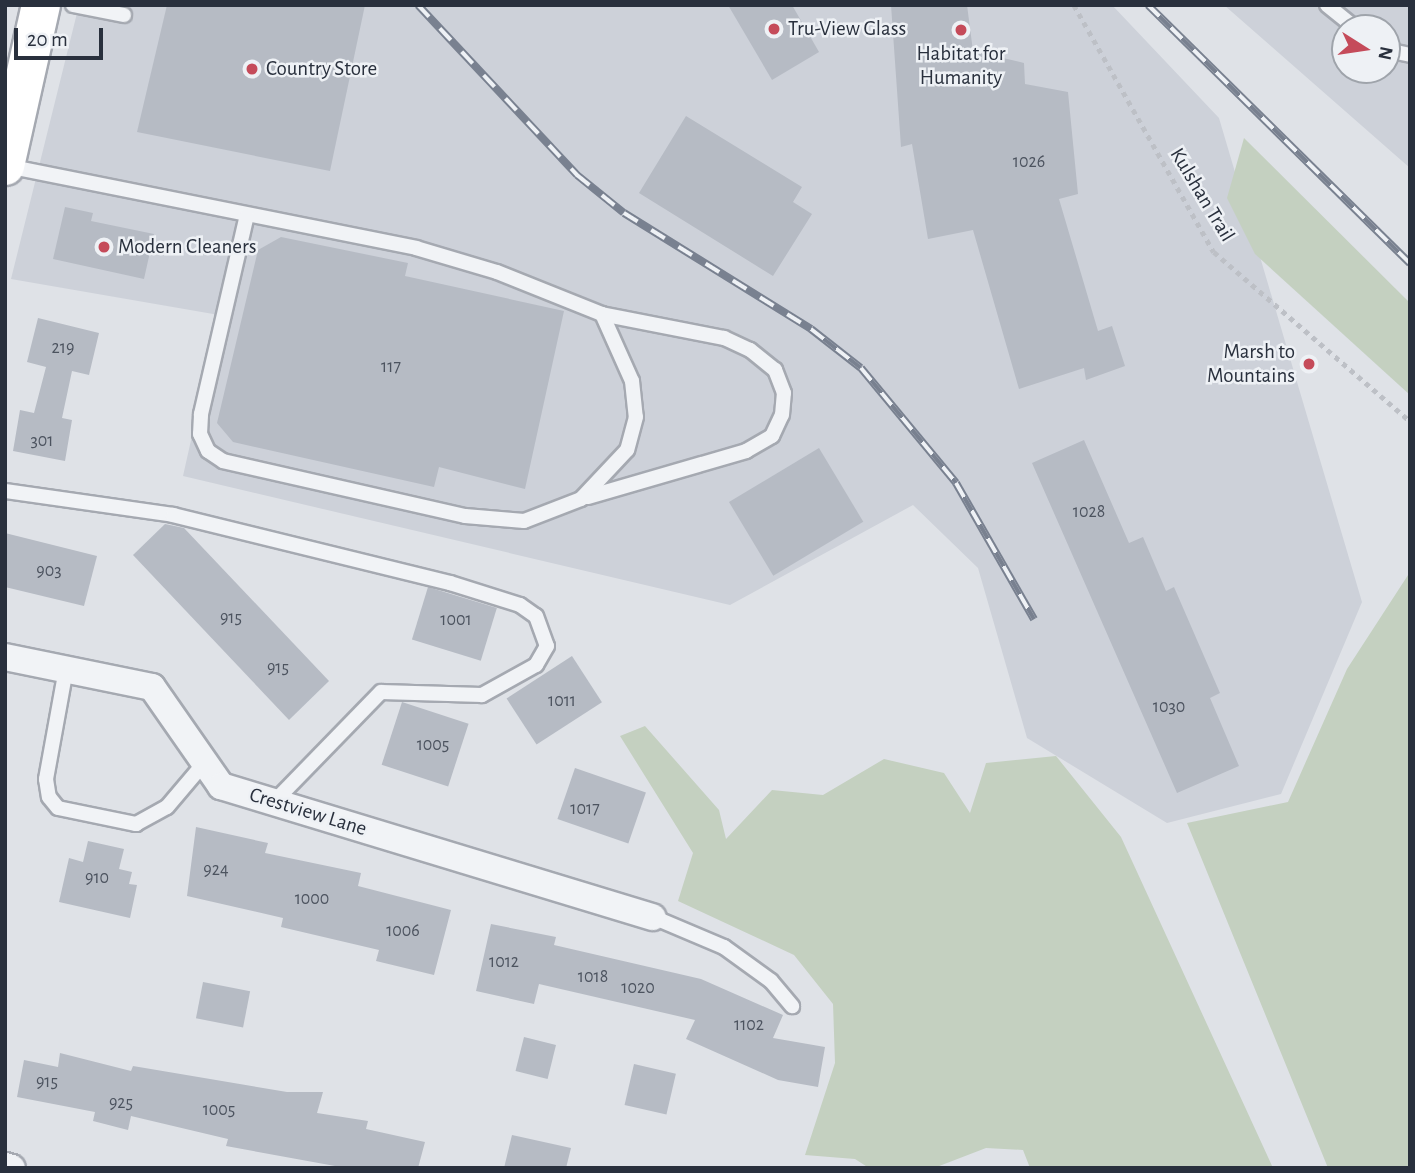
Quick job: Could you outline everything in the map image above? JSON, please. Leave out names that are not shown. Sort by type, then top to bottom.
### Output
[{"type":"street","points":[[5,166],[41,5]]},
{"type":"street","name":"Crestview Lane","points":[[5,657],[152,687],[221,786],[653,917]]},
{"type":"street","points":[[5,1166],[12,1168]]},
{"type":"lane","points":[[73,5],[124,15]]},
{"type":"lane","points":[[5,166],[416,248],[602,314],[724,338],[750,350],[775,370],[784,393],[782,415],[772,436],[746,452],[581,499],[524,521],[465,516],[223,461],[208,451],[201,414],[247,215]]},
{"type":"lane","points":[[581,499],[627,450],[636,417],[632,381],[602,314]]},
{"type":"lane","points":[[5,491],[173,515],[450,583],[520,605],[536,617],[547,646],[536,665],[482,695],[381,692],[274,802]]},
{"type":"lane","points":[[66,669],[46,779],[48,797],[58,808],[136,824],[167,807],[205,762]]},
{"type":"lane","points":[[653,917],[732,952],[771,981],[792,1006]]},
{"type":"path","name":"Kulshan Trail","points":[[1074,5],[1214,252],[1410,421]]},
{"type":"shaded area","points":[[79,5],[1112,5],[1219,118],[1362,602],[1281,794],[1167,823],[1027,738],[978,568],[913,505],[730,605],[183,476],[219,315],[11,279]]},
{"type":"shaded area","points":[[1224,5],[1410,5],[1410,168]]},
{"type":"green space","points":[[1244,138],[1410,303],[1410,395],[1255,254],[1227,198]]},
{"type":"green space","points":[[1410,572],[1410,1168],[1328,1168],[1187,823],[1288,802],[1347,669]]},
{"type":"green space","points":[[645,726],[719,810],[726,839],[772,790],[823,795],[884,759],[944,773],[970,813],[986,763],[1056,756],[1121,837],[1273,1168],[1030,1168],[1023,1150],[986,1148],[934,1168],[869,1168],[855,1159],[805,1155],[835,1063],[833,1004],[794,955],[678,901],[693,853],[620,736]]},
{"type":"building","name":"Country Store","points":[[167,5],[365,5],[330,171],[137,132]]},
{"type":"building","name":"Tru-View Glass","points":[[728,5],[792,5],[819,52],[772,80]]},
{"type":"building","points":[[891,5],[967,5],[973,51],[1024,63],[1025,84],[1068,92],[1078,194],[1059,199],[1098,331],[1112,326],[1125,366],[1086,380],[1084,368],[1019,389],[973,230],[928,239],[912,144],[901,147]]},
{"type":"building","points":[[686,116],[802,187],[793,202],[812,214],[773,276],[639,193]]},
{"type":"building","name":"Modern Cleaners","points":[[65,207],[93,213],[91,221],[154,234],[144,279],[53,259]]},
{"type":"building","points":[[281,237],[408,263],[405,276],[564,311],[525,489],[439,467],[434,487],[233,442],[217,423],[258,250]]},
{"type":"building","points":[[38,318],[99,333],[89,375],[72,371],[62,418],[72,420],[65,461],[13,451],[20,410],[34,413],[46,367],[27,362]]},
{"type":"building","points":[[1084,440],[1129,543],[1143,537],[1166,591],[1174,587],[1220,693],[1210,698],[1239,766],[1177,793],[1032,463]]},
{"type":"building","points":[[819,448],[863,522],[773,576],[729,502]]},
{"type":"building","points":[[165,524],[184,528],[329,681],[289,720],[133,555]]},
{"type":"building","points":[[5,533],[97,556],[84,606],[5,587]]},
{"type":"building","points":[[428,587],[497,608],[481,661],[412,640]]},
{"type":"building","points":[[572,656],[602,702],[537,745],[507,698]]},
{"type":"building","points":[[402,702],[469,724],[448,786],[382,765]]},
{"type":"building","points":[[575,768],[646,792],[628,843],[557,819]]},
{"type":"building","points":[[196,827],[268,843],[265,853],[361,873],[358,886],[451,910],[434,975],[376,961],[379,950],[281,927],[283,918],[187,896]]},
{"type":"building","points":[[88,841],[124,849],[119,869],[132,872],[129,884],[137,885],[130,918],[59,902],[69,858],[83,862]]},
{"type":"building","points":[[491,924],[556,937],[554,945],[701,979],[783,1015],[773,1038],[825,1047],[818,1087],[778,1080],[686,1039],[695,1020],[539,984],[534,1004],[476,991]]},
{"type":"building","points":[[203,982],[250,991],[243,1027],[196,1018]]},
{"type":"building","points":[[524,1037],[556,1045],[548,1079],[516,1071]]},
{"type":"building","points":[[60,1053],[131,1071],[133,1066],[287,1092],[323,1092],[317,1113],[368,1121],[366,1129],[425,1142],[418,1168],[346,1168],[226,1146],[228,1139],[131,1116],[128,1130],[93,1121],[95,1112],[17,1097],[24,1060],[58,1067]]},
{"type":"building","points":[[634,1064],[676,1074],[666,1115],[625,1105]]},
{"type":"building","points":[[512,1135],[571,1148],[566,1168],[504,1168]]},
{"type":"railway","points":[[418,5],[577,175],[624,213],[811,329],[861,368],[956,483],[1034,619]]},
{"type":"railway","points":[[1148,5],[1410,263]]},
{"type":"place","name":"Tru-View Glass","points":[[774,29]]},
{"type":"place","name":"Habitat for Humanity","points":[[961,30]]},
{"type":"place","name":"Country Store","points":[[252,69]]},
{"type":"place","name":"Modern Cleaners","points":[[104,247]]},
{"type":"place","name":"Marsh to Mountains","points":[[1309,364]]}]
